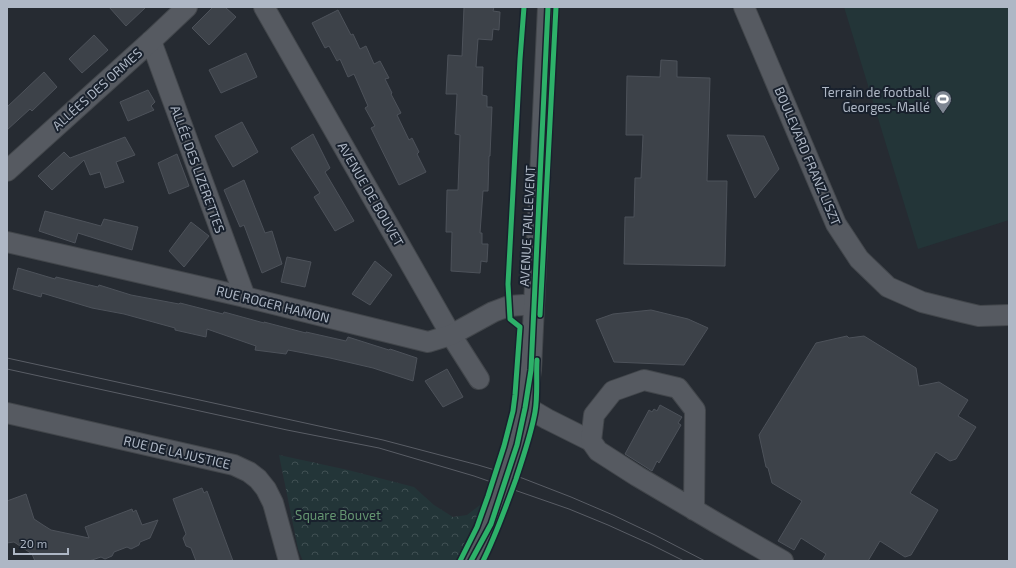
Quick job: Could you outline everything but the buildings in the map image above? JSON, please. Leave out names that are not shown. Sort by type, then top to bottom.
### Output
[{"type":"street","name":"ALLÉES DES ORMES","points":[[7,171],[187,7]]},
{"type":"street","name":"AVENUE DE BOUVET","points":[[264,7],[451,335],[479,379]]},
{"type":"street","name":"AVENUE TAILLEVENT","points":[[471,561],[491,524],[517,444],[531,370],[548,7]]},
{"type":"street","name":"BOULEVARD FRANZ LISZT","points":[[744,7],[836,224],[859,259],[888,287],[922,302],[979,316],[1009,315]]},
{"type":"street","name":"ALLÉE DES LIZERETTES","points":[[151,41],[246,297]]},
{"type":"street","name":"RUE ROGER HAMON","points":[[7,242],[246,297],[428,342],[451,335],[493,312],[509,306],[534,305]]},
{"type":"street","points":[[591,441],[594,415],[613,392],[644,380],[678,388],[695,410],[694,510]]},
{"type":"street","points":[[525,408],[591,441],[598,451],[637,476],[783,561]]},
{"type":"street","name":"RUE DE LA JUSTICE","points":[[7,413],[234,465],[250,472],[266,489],[273,503],[289,561]]},
{"type":"green space","name":"Terrain de football Georges-Mallé","points":[[844,7],[1009,7],[1009,220],[918,249]]},
{"type":"green space","name":"Square Bouvet","points":[[279,455],[348,470],[414,487],[434,505],[453,517],[467,515],[480,505],[482,506],[456,561],[303,561],[298,549]]},
{"type":"tram line","points":[[7,358],[383,440],[478,465],[522,478],[571,497],[655,535],[705,561]]},
{"type":"tram line","points":[[7,369],[287,430],[379,448],[474,476],[569,509],[608,525],[684,561]]},
{"type":"cycle path","points":[[460,561],[477,527],[488,496],[504,446],[513,411],[515,395],[520,327],[510,319],[508,284],[524,7]]},
{"type":"cycle path","points":[[471,561],[491,524],[517,445],[531,370],[548,7]]},
{"type":"cycle path","points":[[540,315],[556,7]]},
{"type":"cycle path","points":[[483,561],[505,510],[529,438],[536,406],[537,360]]},
{"type":"place","name":"Terrain de football Georges-Mallé","points":[[943,114]]}]
